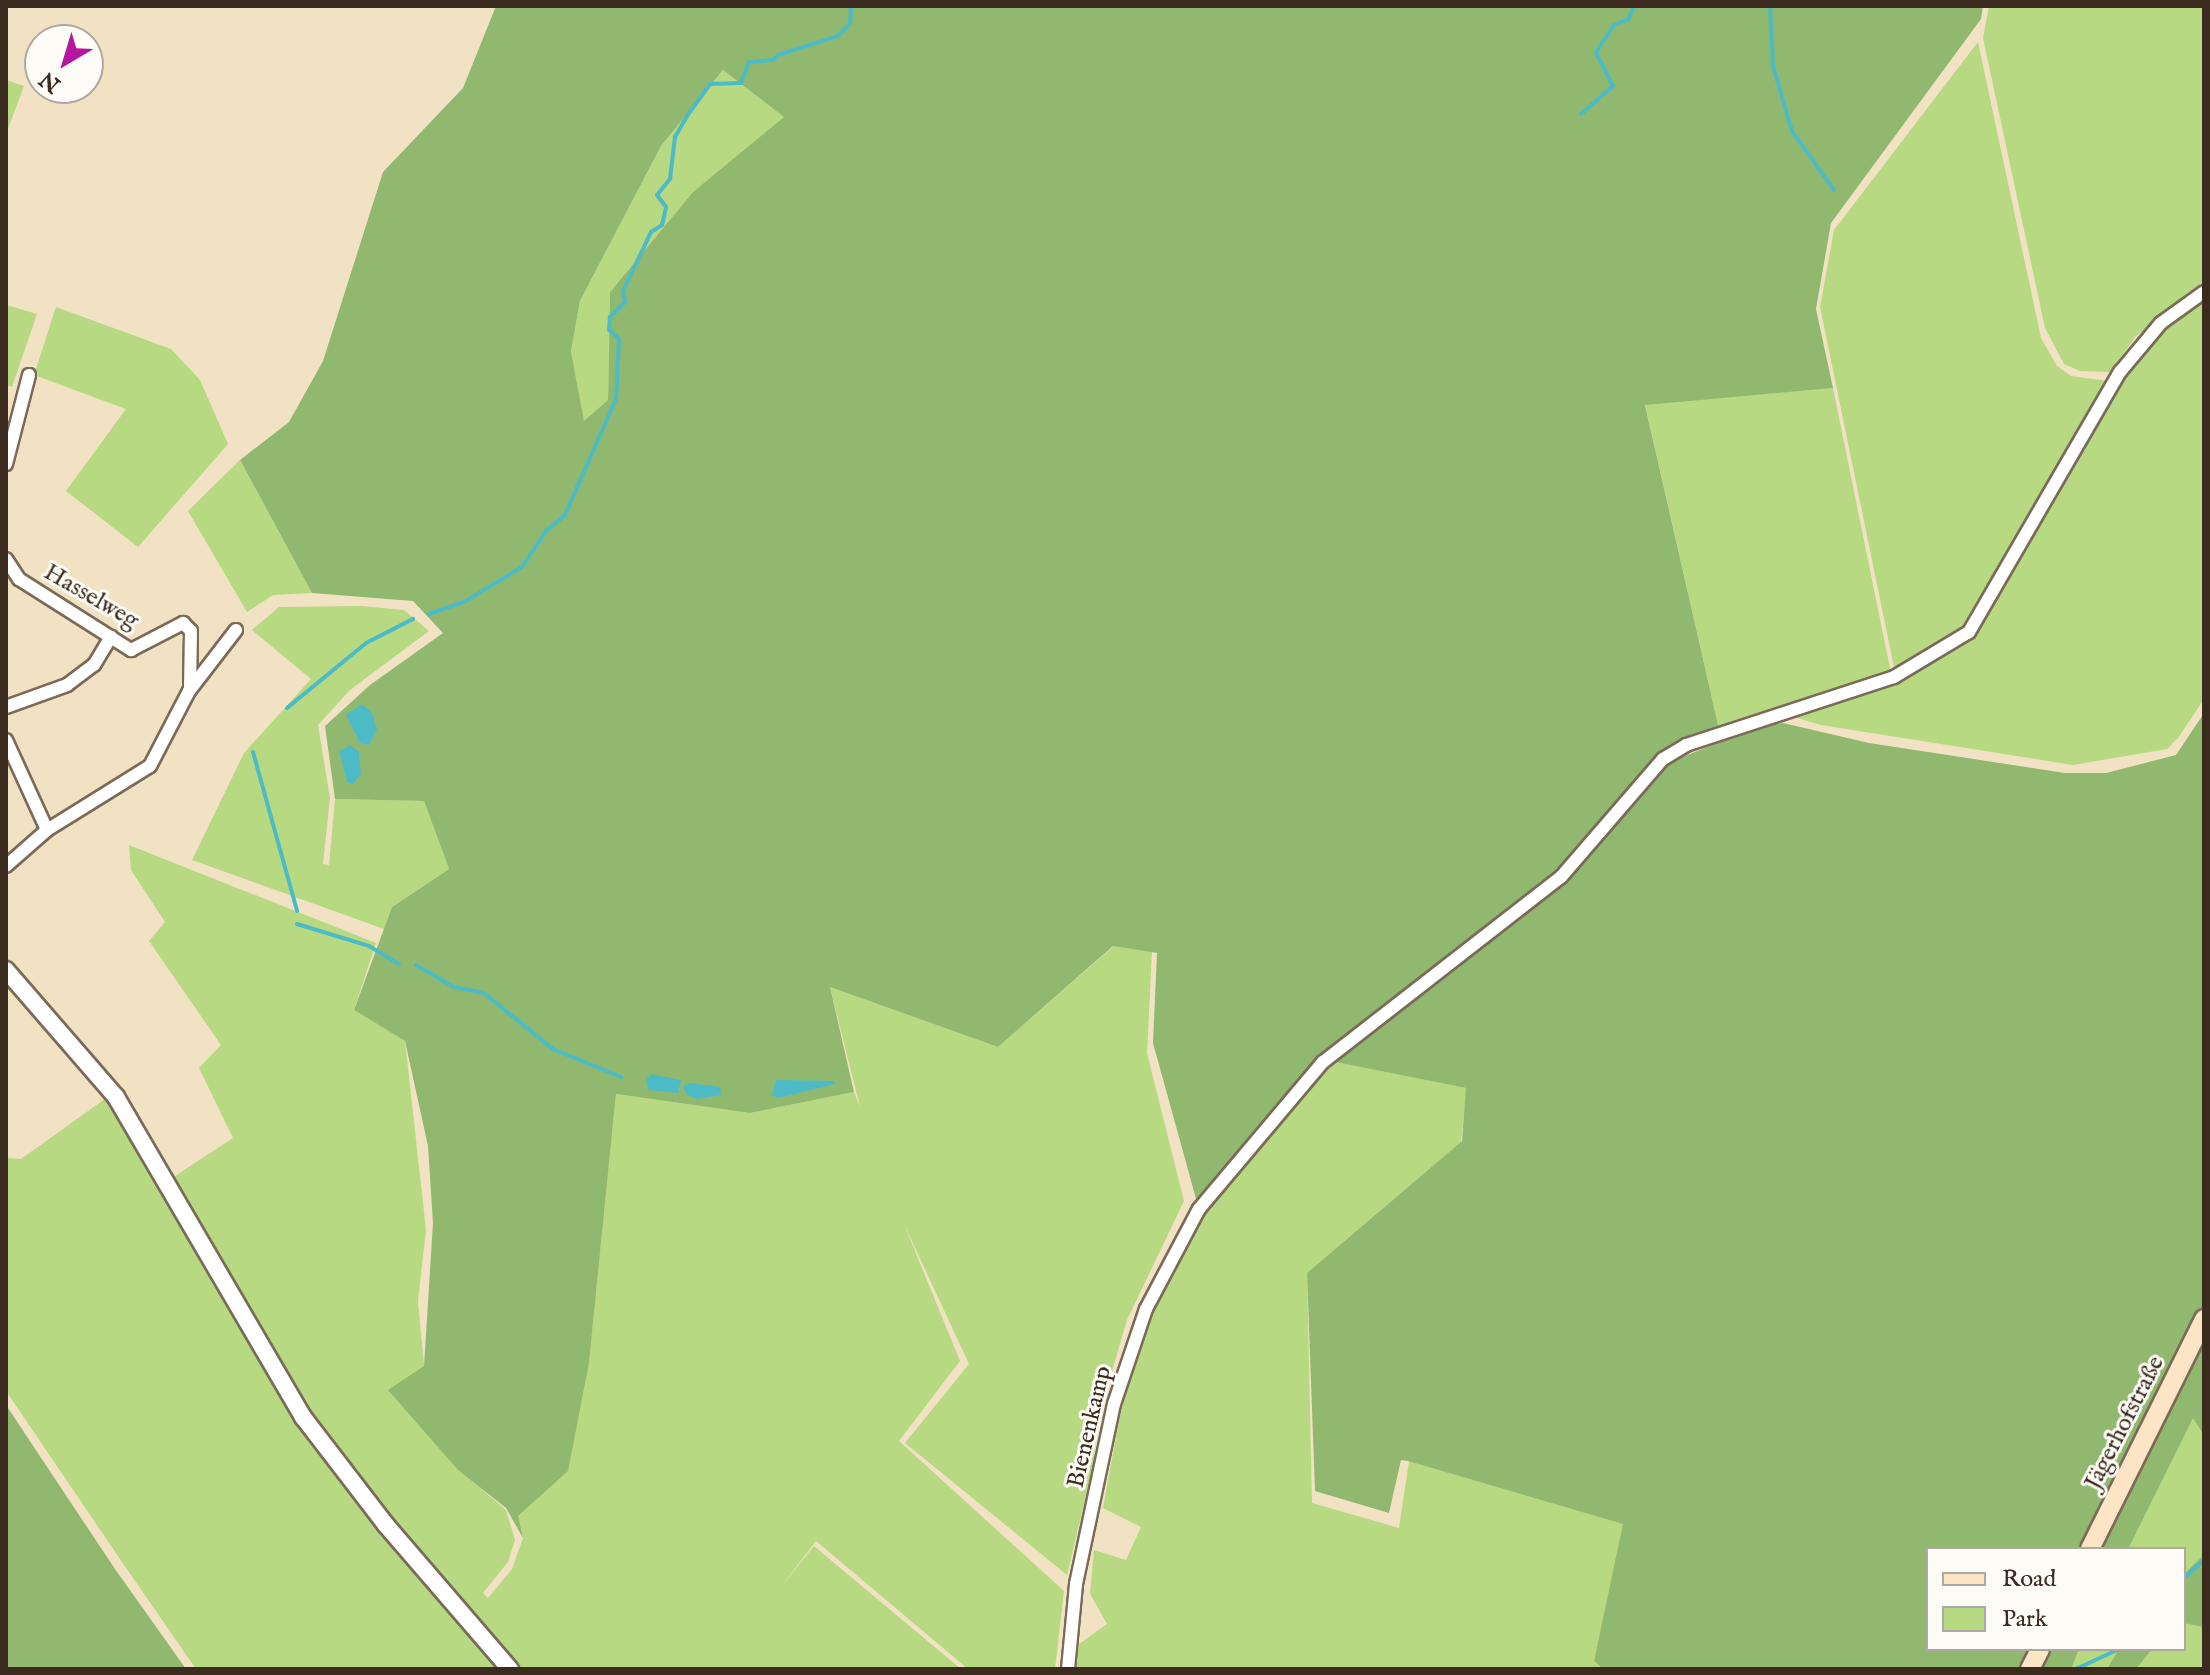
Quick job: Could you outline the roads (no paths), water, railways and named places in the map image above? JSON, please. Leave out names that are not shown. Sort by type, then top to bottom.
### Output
[{"type":"main road","name":"Jägerhofstraße","points":[[2091,1547],[2204,1319]]},
{"type":"main road","points":[[2030,1669],[2039,1651]]},
{"type":"street","name":"Bienenkamp","points":[[1068,1669],[1076,1584],[1114,1404],[1146,1309],[1199,1209],[1323,1062],[1561,877],[1663,759],[1686,745],[1894,677],[1969,632],[2120,372],[2161,323],[2204,292]]},
{"type":"street","points":[[6,464],[29,375]]},
{"type":"street","name":"Hasselweg","points":[[6,559],[19,579],[131,650],[183,623],[191,631],[189,691]]},
{"type":"street","points":[[6,866],[47,830],[150,766],[189,691],[236,630]]},
{"type":"street","points":[[6,707],[67,685],[94,665],[111,637]]},
{"type":"street","points":[[6,740],[47,830]]},
{"type":"street","points":[[6,970],[85,1056],[131,1123],[303,1417],[510,1669]]},
{"type":"water","points":[[362,704],[372,713],[377,730],[369,745],[360,743],[346,715]]},
{"type":"water","points":[[350,745],[359,752],[361,774],[353,784],[347,782],[339,751]]},
{"type":"water","points":[[651,1074],[681,1080],[678,1093],[648,1090],[646,1080]]},
{"type":"water","points":[[776,1080],[834,1081],[835,1084],[778,1098],[772,1095]]},
{"type":"water","points":[[690,1083],[720,1087],[721,1095],[697,1099],[687,1095],[683,1086]]},
{"type":"waterway","points":[[429,614],[464,602],[522,567],[546,531],[565,515],[616,399],[619,339],[609,330],[610,317],[625,302],[623,291],[651,232],[662,225],[666,207],[657,195],[670,179],[675,137],[687,116],[710,84],[741,83],[749,62],[774,60],[778,55],[838,36],[850,24],[851,6]]},
{"type":"waterway","points":[[1581,114],[1613,86],[1596,52],[1614,25],[1629,19],[1634,6]]},
{"type":"waterway","points":[[1770,6],[1773,66],[1792,131],[1834,190]]},
{"type":"waterway","points":[[287,708],[366,643],[413,619]]},
{"type":"waterway","points":[[253,752],[297,911]]},
{"type":"waterway","points":[[297,924],[369,946],[399,964]]},
{"type":"waterway","points":[[416,965],[454,987],[484,993],[553,1049],[621,1077]]},
{"type":"waterway","points":[[2186,1576],[2204,1560]]},
{"type":"waterway","points":[[2076,1669],[2115,1651]]}]
